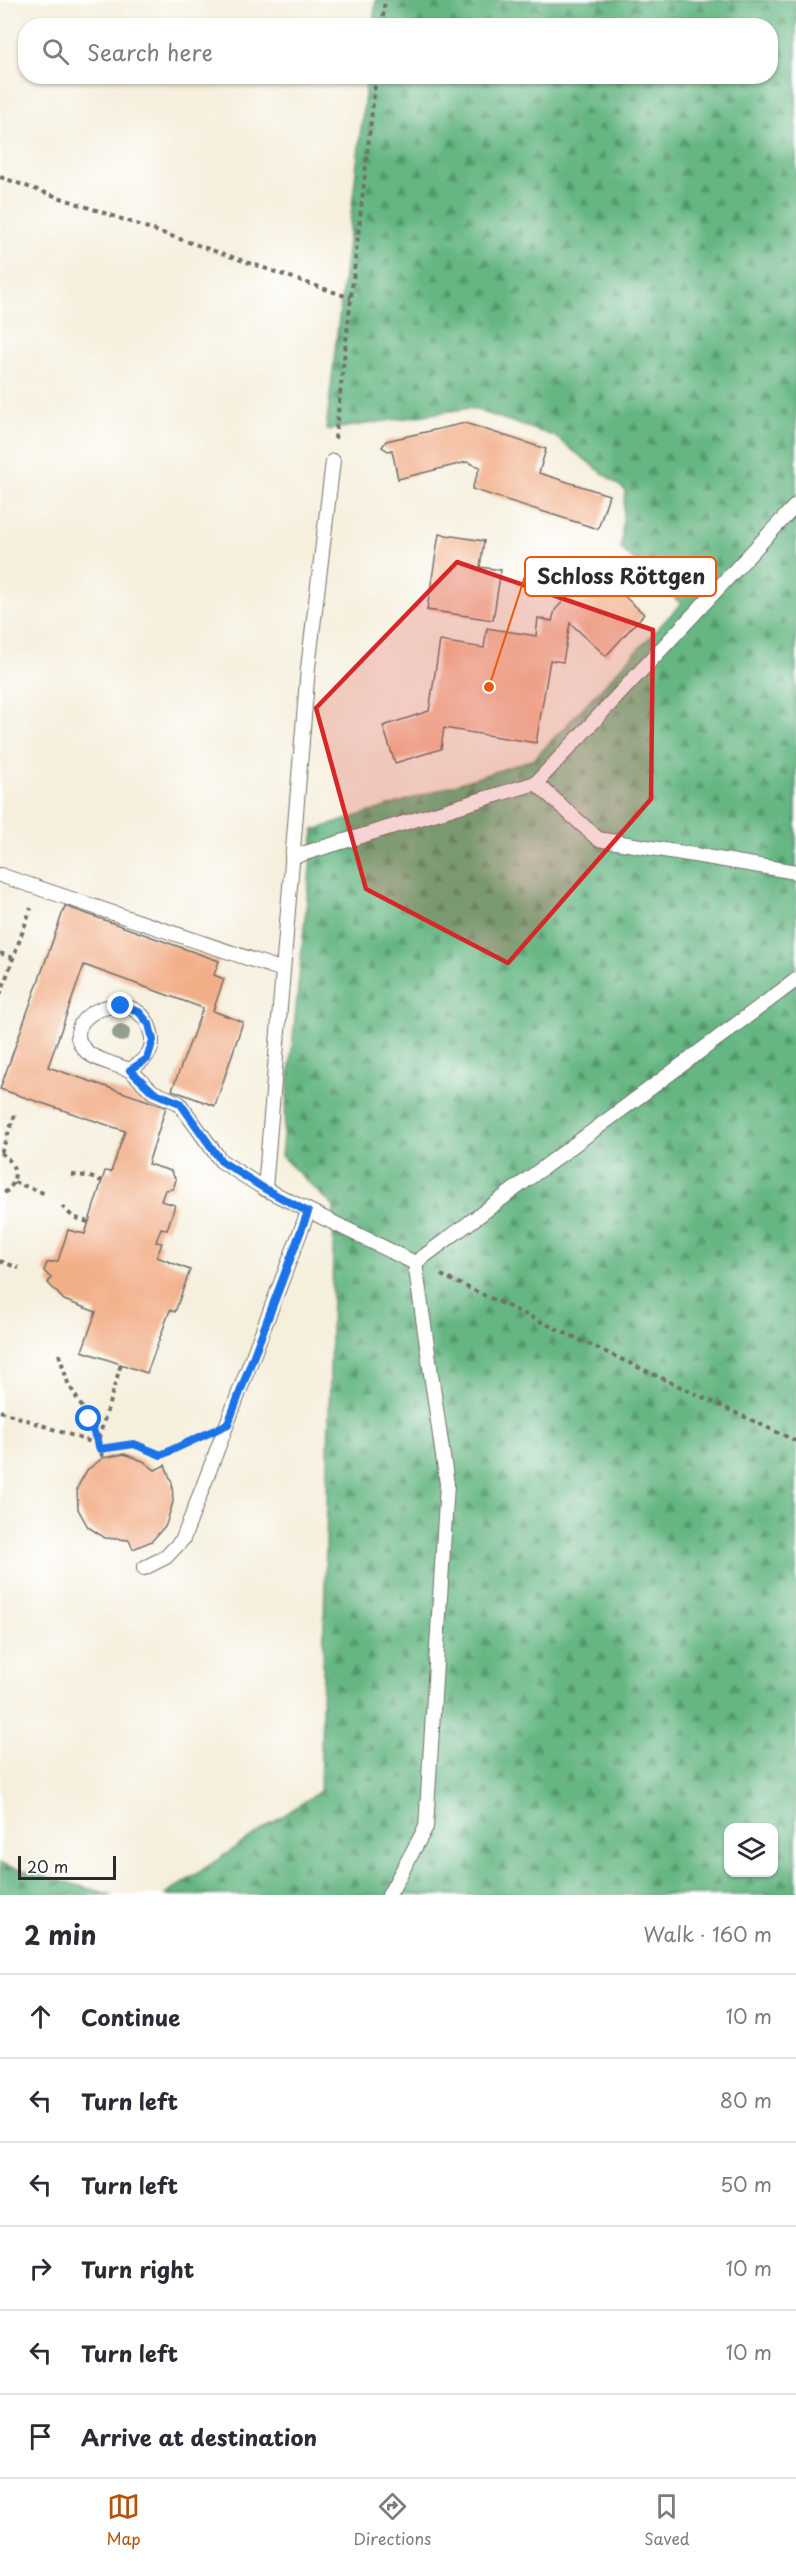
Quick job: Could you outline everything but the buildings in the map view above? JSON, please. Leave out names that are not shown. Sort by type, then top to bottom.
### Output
[{"type":"lane","points":[[265,1189],[308,668],[333,461]]},
{"type":"lane","points":[[292,857],[536,783],[796,505]]},
{"type":"lane","points":[[536,783],[598,839],[796,872]]},
{"type":"lane","points":[[0,875],[283,970]]},
{"type":"lane","points":[[415,1263],[796,980]]},
{"type":"lane","points":[[130,1070],[147,1059],[153,1040],[149,1024],[139,1012],[121,1006],[103,1006],[88,1014],[80,1027],[79,1040],[87,1053],[130,1070],[153,1092],[180,1103],[221,1161],[265,1189],[308,1212],[415,1263]]},
{"type":"lane","points":[[144,1568],[166,1557],[183,1539],[308,1212]]},
{"type":"lane","points":[[389,1895],[426,1827],[447,1484],[415,1263]]},
{"type":"path","points":[[383,18],[385,0]]},
{"type":"path","points":[[333,461],[375,84]]},
{"type":"path","points":[[0,177],[351,298]]},
{"type":"path","points":[[0,995],[37,888]]},
{"type":"path","points":[[0,953],[13,958]]},
{"type":"path","points":[[0,1195],[14,1182],[15,1168],[12,1162],[0,1153],[16,1112]]},
{"type":"path","points":[[72,1175],[87,1176],[102,1181]]},
{"type":"path","points":[[14,1182],[46,1194]]},
{"type":"path","points":[[62,1206],[73,1217],[88,1222]]},
{"type":"path","points":[[0,1261],[19,1268]]},
{"type":"path","points":[[415,1263],[796,1441]]},
{"type":"path","points":[[59,1354],[68,1383],[89,1419],[103,1458]]},
{"type":"path","points":[[97,1444],[121,1364]]},
{"type":"path","points":[[0,1411],[97,1444]]},
{"type":"path","points":[[100,1449],[134,1444],[161,1455],[228,1424]]},
{"type":"highlighted area","points":[[457,562],[653,630],[651,799],[508,963],[366,889],[316,708]]},
{"type":"green space","points":[[376,0],[796,0],[796,1895],[165,1895],[320,1791],[334,1207],[281,1156],[314,830],[534,759],[681,604],[621,549],[625,490],[554,436],[470,408],[326,430],[366,84],[778,84],[778,18],[374,18]]},
{"type":"green space","points":[[0,1864],[113,1895],[0,1895]]},
{"type":"place","name":"Schloss Röttgen","points":[[489,687]]},
{"type":"route","points":[[89,1419],[100,1449],[134,1444],[161,1455],[228,1424],[308,1212],[265,1189],[221,1161],[180,1103],[153,1092],[130,1070],[147,1059],[153,1040],[149,1024],[139,1012],[121,1006]]}]
